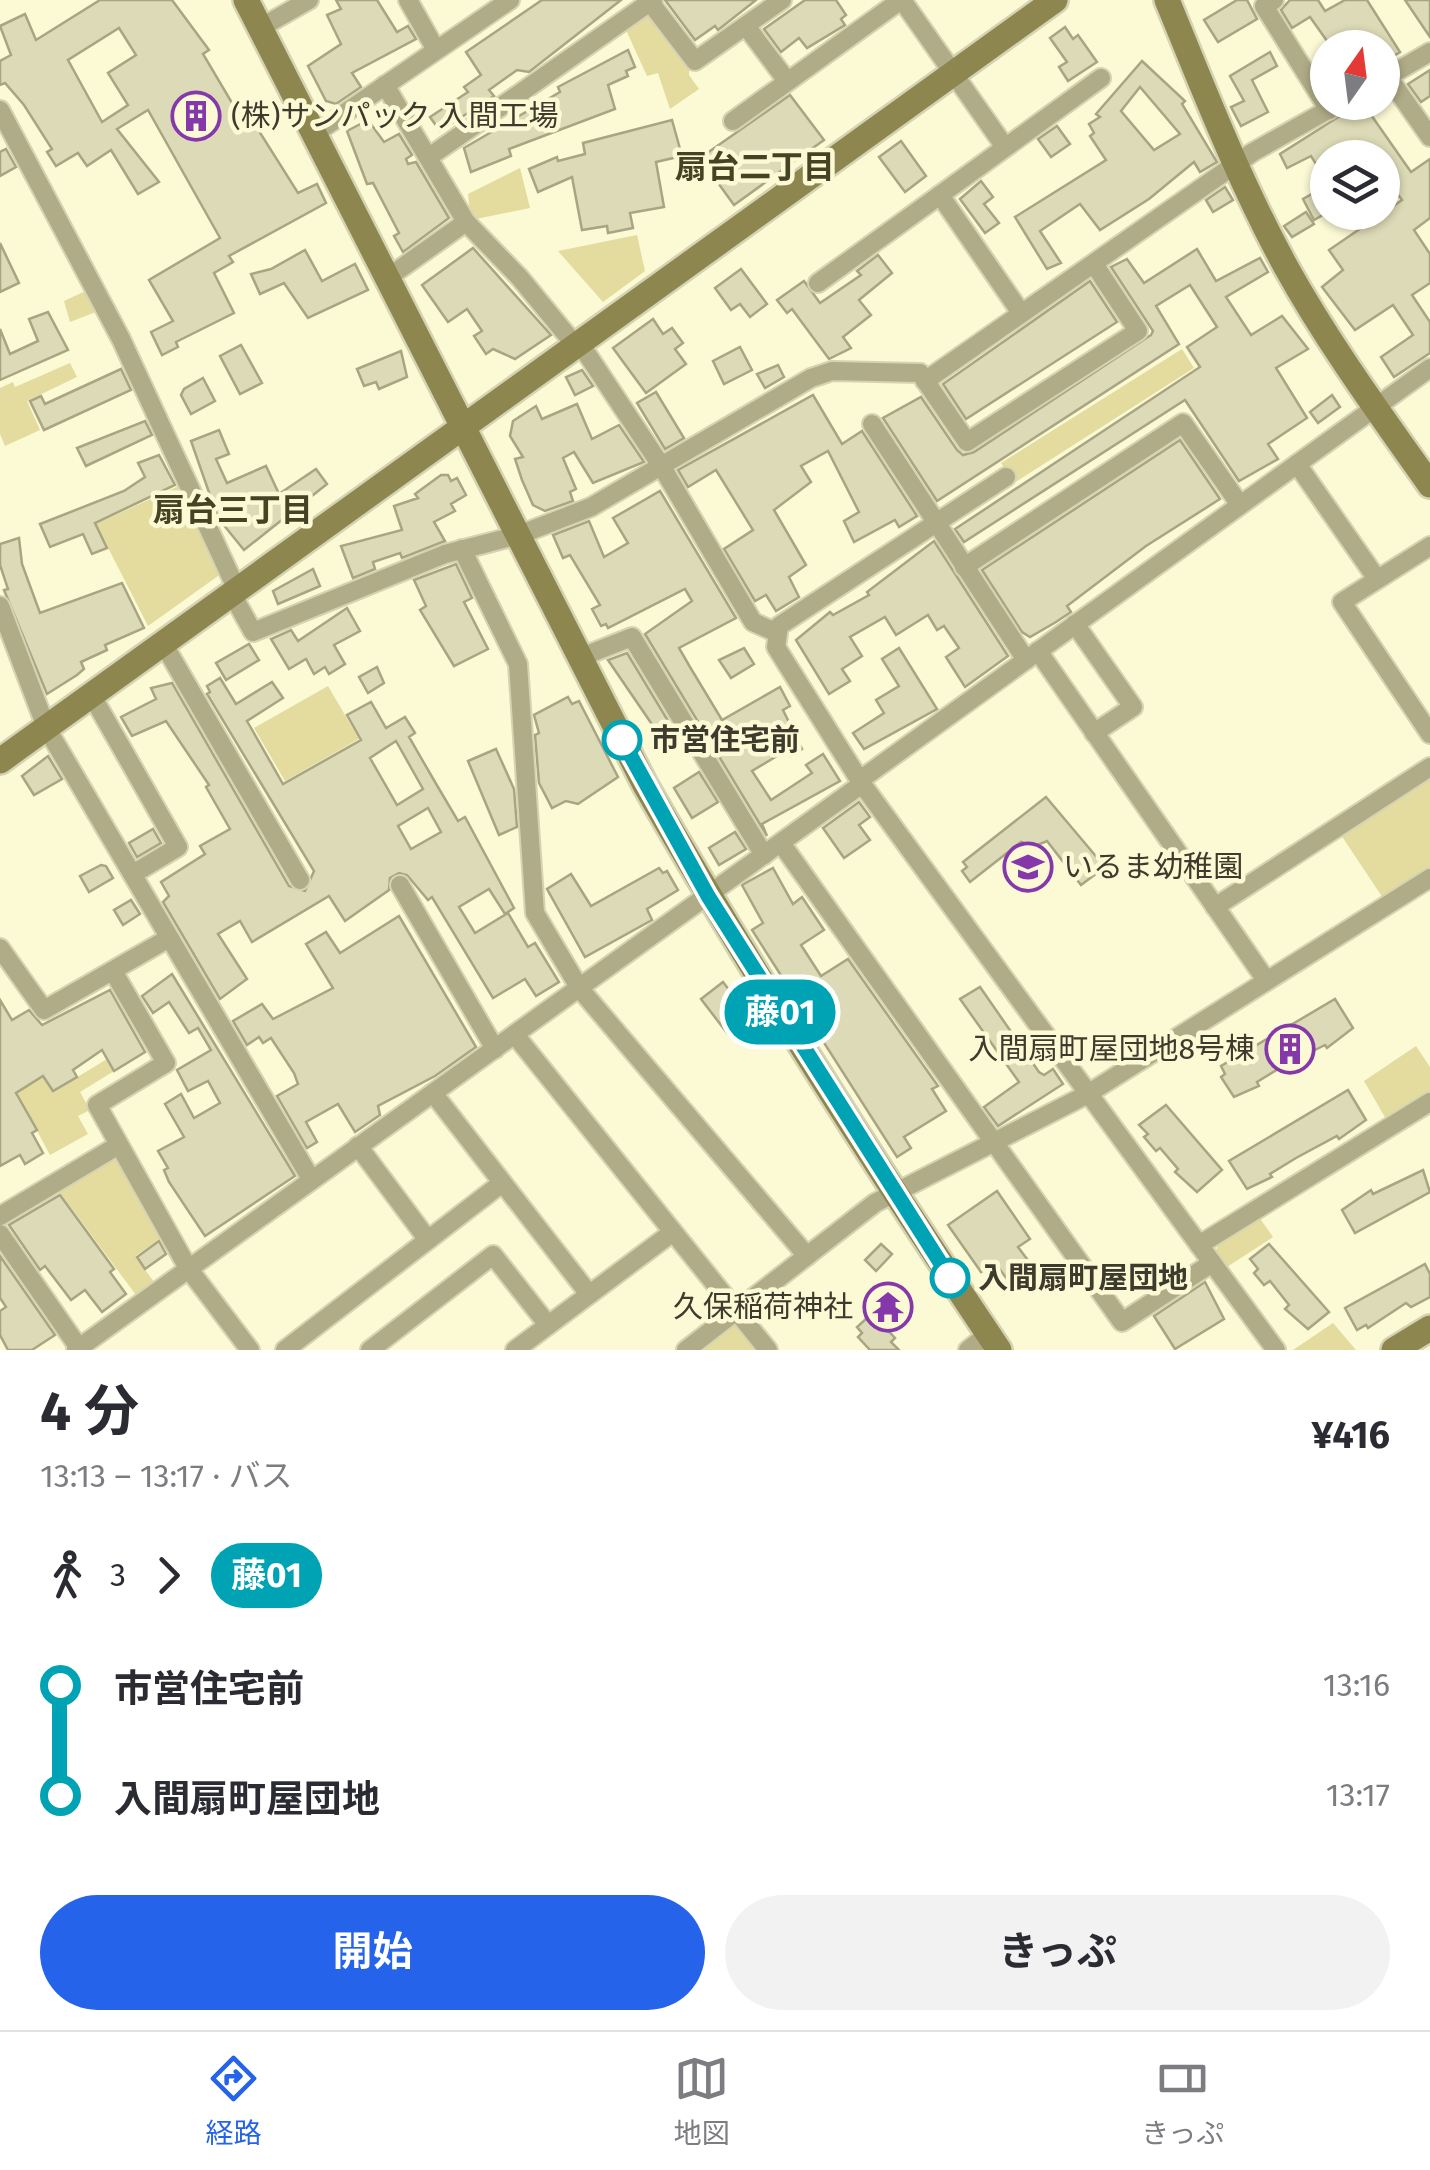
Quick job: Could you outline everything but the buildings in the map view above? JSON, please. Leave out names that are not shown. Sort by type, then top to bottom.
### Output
[{"type":"street","points":[[246,0],[390,276],[580,658],[708,896],[985,1345]]},
{"type":"street","points":[[260,28],[309,0]]},
{"type":"street","points":[[408,0],[436,50]]},
{"type":"street","points":[[314,134],[510,0]]},
{"type":"street","points":[[428,157],[651,1],[695,61],[782,0]]},
{"type":"street","points":[[733,121],[901,0],[1005,147]]},
{"type":"street","points":[[0,761],[1054,0]]},
{"type":"street","points":[[1166,0],[1236,164],[1305,300],[1430,485]]},
{"type":"street","points":[[1274,0],[1264,6],[1310,70]]},
{"type":"street","points":[[746,26],[786,81]]},
{"type":"street","points":[[1400,69],[1430,52]]},
{"type":"street","points":[[818,283],[1101,78]]},
{"type":"street","points":[[385,86],[466,222],[577,344],[662,467],[753,622],[775,632]]},
{"type":"street","points":[[1400,98],[1430,137]]},
{"type":"street","points":[[0,110],[121,338],[253,632],[462,549],[519,535],[591,507],[811,378],[832,371],[920,373],[968,442],[1138,331],[1094,264]]},
{"type":"street","points":[[925,380],[1236,164],[1312,120]]},
{"type":"street","points":[[940,195],[1021,312]]},
{"type":"street","points":[[390,276],[466,222]]},
{"type":"street","points":[[0,1234],[81,1348],[1430,368]]},
{"type":"street","points":[[964,567],[1183,423],[1240,505]]},
{"type":"street","points":[[872,424],[964,567],[1094,733],[1266,980]]},
{"type":"street","points":[[1297,464],[1377,579]]},
{"type":"street","points":[[775,632],[1006,477]]},
{"type":"street","points":[[1430,546],[1342,602],[1430,734]]},
{"type":"street","points":[[462,549],[518,664],[535,913],[580,989],[807,1256]]},
{"type":"street","points":[[0,606],[46,727],[310,1179]]},
{"type":"street","points":[[1075,624],[1133,707],[1094,733]]},
{"type":"street","points":[[775,632],[776,646],[784,662],[861,782],[1276,1350]]},
{"type":"street","points":[[580,658],[632,637],[764,855]]},
{"type":"street","points":[[163,643],[300,880]]},
{"type":"street","points":[[91,694],[178,848],[134,874]]},
{"type":"street","points":[[1215,907],[1430,767]]},
{"type":"street","points":[[781,843],[1122,1322],[1212,1263]]},
{"type":"street","points":[[686,1350],[893,1194],[1086,1095],[1430,878]]},
{"type":"street","points":[[400,885],[495,1049]]},
{"type":"street","points":[[0,948],[44,1010],[169,938]]},
{"type":"street","points":[[113,970],[166,1063],[97,1105],[188,1268],[250,1350]]},
{"type":"street","points":[[515,1035],[768,1350]]},
{"type":"street","points":[[432,1093],[589,1294]]},
{"type":"street","points":[[1199,1245],[1430,1102]]},
{"type":"street","points":[[0,1216],[118,1146]]},
{"type":"street","points":[[358,1146],[428,1240]]},
{"type":"street","points":[[285,1350],[502,1183]]},
{"type":"street","points":[[514,1350],[672,1232]]},
{"type":"street","points":[[370,1350],[493,1255],[548,1325]]},
{"type":"street","points":[[1394,1350],[1430,1328]]},
{"type":"shaded area","points":[[650,13],[689,63],[689,75],[699,89],[670,109],[658,73],[647,76],[626,30]]},
{"type":"shaded area","points":[[520,168],[530,208],[471,220],[468,194]]},
{"type":"shaded area","points":[[637,235],[645,271],[603,302],[558,251]]},
{"type":"shaded area","points":[[90,289],[101,310],[70,322],[64,301]]},
{"type":"shaded area","points":[[1182,349],[1194,368],[1014,483],[1001,463]]},
{"type":"shaded area","points":[[70,363],[77,377],[27,401],[40,430],[5,446],[0,434],[0,388],[13,382],[15,387]]},
{"type":"shaded area","points":[[183,484],[225,571],[148,626],[96,524]]},
{"type":"shaded area","points":[[328,686],[359,739],[285,781],[254,728]]},
{"type":"shaded area","points":[[1430,775],[1430,872],[1385,901],[1339,832]]},
{"type":"shaded area","points":[[1416,1046],[1430,1067],[1430,1092],[1386,1119],[1364,1081]]},
{"type":"shaded area","points":[[107,1059],[114,1071],[80,1092],[90,1110],[78,1116],[88,1134],[50,1155],[17,1093],[43,1077],[53,1092]]},
{"type":"shaded area","points":[[111,1158],[120,1160],[162,1238],[135,1256],[154,1282],[136,1295],[58,1190]]},
{"type":"shaded area","points":[[1259,1217],[1273,1237],[1227,1267],[1216,1251],[1218,1244]]},
{"type":"shaded area","points":[[736,1320],[760,1350],[696,1350]]},
{"type":"shaded area","points":[[1333,1323],[1356,1350],[1293,1350]]},
{"type":"bus line","name":"藤01","points":[[622,740],[708,896],[893,1194],[950,1278]]},
{"type":"place","name":"(株)サンパック 入間工場","points":[[196,116]]},
{"type":"place","name":"市営住宅前","points":[[622,740]]},
{"type":"place","name":"いるま幼稚園","points":[[1028,867]]},
{"type":"place","name":"入間扇町屋団地8号棟","points":[[1290,1049]]},
{"type":"place","name":"入間扇町屋団地","points":[[950,1278]]},
{"type":"place","name":"久保稲荷神社","points":[[888,1307]]},
{"type":"district","name":"扇台二丁目","points":[[755,167]]},
{"type":"district","name":"扇台三丁目","points":[[233,510]]}]
